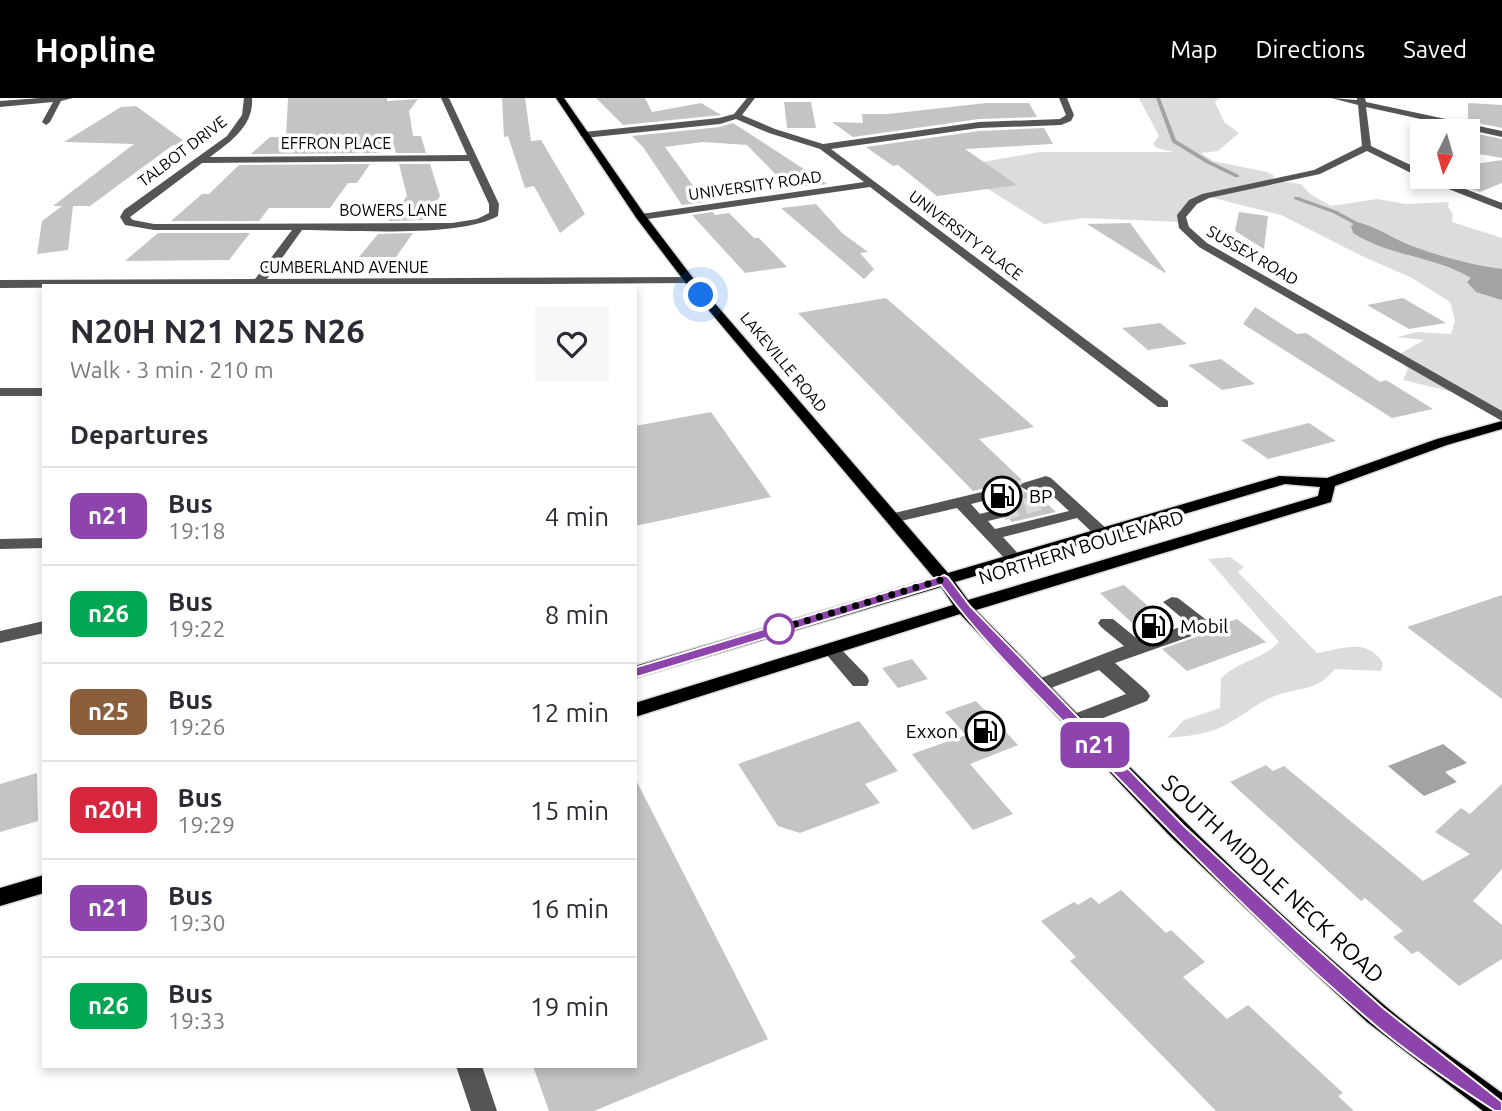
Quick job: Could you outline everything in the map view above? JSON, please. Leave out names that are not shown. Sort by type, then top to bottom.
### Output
[{"type":"main road","name":"LAKEVILLE ROAD","points":[[560,98],[641,217],[689,280],[944,579],[965,609]]},
{"type":"main road","name":"NORTHERN BOULEVARD","points":[[637,671],[1284,479],[1328,483],[1442,442],[1502,425]]},
{"type":"main road","name":"NORTHERN BOULEVARD","points":[[637,709],[1052,580],[1325,499],[1328,483]]},
{"type":"main road","name":"SOUTH MIDDLE NECK ROAD","points":[[965,609],[1178,830],[1366,1005],[1502,1109]]},
{"type":"main road","points":[[0,897],[42,885]]},
{"type":"street","points":[[46,122],[59,98]]},
{"type":"street","points":[[0,104],[69,98]]},
{"type":"street","name":"TALBOT DRIVE","points":[[129,223],[125,217],[128,212],[240,128],[250,108],[248,98]]},
{"type":"street","points":[[445,98],[472,158]]},
{"type":"street","points":[[584,135],[710,123],[737,116],[751,98]]},
{"type":"street","points":[[822,147],[979,125],[1061,122],[1069,119],[1070,115],[1063,98]]},
{"type":"street","points":[[1335,98],[1361,101],[1502,134]]},
{"type":"street","points":[[1361,101],[1367,147],[1410,169]]},
{"type":"street","name":"UNIVERSITY PLACE","points":[[737,116],[822,147],[1163,404]]},
{"type":"street","name":"SUSSEX ROAD","points":[[1367,147],[1317,172],[1206,196],[1193,202],[1181,217],[1184,228],[1203,245],[1502,417]]},
{"type":"street","name":"EFFRON PLACE","points":[[200,160],[472,158]]},
{"type":"street","name":"BOWERS LANE","points":[[129,223],[154,227],[452,226],[486,220],[494,214],[494,204],[472,158]]},
{"type":"street","name":"UNIVERSITY ROAD","points":[[641,217],[873,184]]},
{"type":"street","points":[[1457,189],[1502,207]]},
{"type":"street","points":[[258,283],[299,227]]},
{"type":"street","name":"CUMBERLAND AVENUE","points":[[0,284],[689,280]]},
{"type":"street","points":[[0,392],[42,392]]},
{"type":"street","points":[[1028,486],[1046,481],[1102,533]]},
{"type":"street","points":[[892,518],[986,496]]},
{"type":"street","points":[[1045,501],[1062,496]]},
{"type":"street","points":[[960,502],[1015,559]]},
{"type":"street","points":[[977,519],[1003,513]]},
{"type":"street","points":[[992,535],[1080,513]]},
{"type":"street","points":[[0,544],[42,543]]},
{"type":"street","points":[[1040,686],[1137,648],[1203,626],[1172,602]]},
{"type":"street","points":[[1107,623],[1137,648]]},
{"type":"street","points":[[0,637],[42,627]]},
{"type":"street","points":[[832,650],[860,681]]},
{"type":"street","points":[[1073,722],[1140,696],[1102,662]]},
{"type":"street","points":[[470,1068],[484,1111]]},
{"type":"shaded area","points":[[1139,98],[1219,98],[1215,102],[1224,122],[1239,133],[1218,151],[1201,153],[1213,161],[1267,172],[1273,175],[1275,181],[1301,184],[1310,194],[1331,206],[1377,199],[1406,204],[1449,202],[1448,207],[1453,214],[1452,222],[1502,238],[1502,418],[1453,392],[1403,380],[1408,369],[1396,356],[1424,340],[1397,337],[1417,332],[1451,334],[1455,321],[1450,302],[1412,278],[1281,215],[1206,196],[1193,202],[1182,222],[1083,218],[1044,224],[953,167],[1040,152],[1174,152],[1157,148],[1153,144],[1159,136]]},
{"type":"shaded area","points":[[1357,222],[1434,254],[1502,269],[1502,300],[1476,292],[1467,282],[1471,278],[1457,271],[1382,247],[1353,233],[1351,226]]},
{"type":"shaded area","points":[[1230,557],[1244,567],[1238,572],[1317,653],[1362,647],[1377,655],[1383,663],[1381,671],[1335,669],[1315,685],[1270,698],[1211,731],[1167,738],[1184,720],[1220,708],[1221,678],[1279,642],[1208,559]]},
{"type":"shaded area","points":[[1443,744],[1467,763],[1445,772],[1457,782],[1424,796],[1388,766]]},
{"type":"building","points":[[288,98],[387,98],[387,101],[418,99],[409,111],[413,136],[421,136],[426,153],[396,153],[391,135],[379,153],[251,154],[270,137],[286,137]]},
{"type":"building","points":[[502,98],[525,98],[531,141],[541,140],[585,214],[560,233],[534,186],[525,188],[508,136],[504,137]]},
{"type":"building","points":[[596,98],[645,98],[652,112],[701,103],[721,115],[623,125]]},
{"type":"building","points":[[784,102],[811,102],[816,128],[787,128]]},
{"type":"building","points":[[986,103],[1029,103],[1037,117],[979,119],[853,137],[832,122],[863,123],[862,114],[888,114]]},
{"type":"building","points":[[1468,103],[1502,105],[1502,128],[1480,123],[1480,119],[1468,119]]},
{"type":"building","points":[[136,106],[191,146],[173,145],[90,206],[73,206],[68,250],[37,254],[42,221],[62,206],[53,206],[134,144],[64,142],[121,107]]},
{"type":"building","points":[[733,123],[827,184],[789,188],[747,145],[703,142],[665,147],[705,202],[682,205],[643,147],[632,136],[720,127]]},
{"type":"building","points":[[1044,128],[1053,144],[965,149],[1017,185],[937,196],[898,165],[893,166],[866,147],[979,131]]},
{"type":"building","points":[[1480,134],[1502,139],[1502,158],[1480,154]]},
{"type":"building","points":[[1502,160],[1502,183],[1480,192],[1473,189],[1480,189],[1480,163]]},
{"type":"building","points":[[370,164],[357,183],[348,183],[330,208],[269,208],[259,221],[171,221],[202,194],[209,194],[239,165]]},
{"type":"building","points":[[399,164],[430,164],[440,196],[423,220],[388,221],[407,196]]},
{"type":"building","points":[[816,204],[842,233],[868,252],[860,253],[874,269],[864,279],[781,208]]},
{"type":"building","points":[[713,212],[715,215],[729,213],[754,238],[759,238],[787,267],[745,273],[692,215]]},
{"type":"building","points":[[1239,212],[1268,216],[1264,249],[1235,231]]},
{"type":"building","points":[[1130,223],[1166,272],[1165,273],[1087,224]]},
{"type":"building","points":[[158,233],[250,233],[229,260],[125,261]]},
{"type":"building","points":[[413,233],[396,257],[359,257],[378,234]]},
{"type":"building","points":[[886,298],[1034,427],[979,439],[1021,479],[1019,488],[1027,493],[1035,492],[1056,512],[1012,522],[1009,519],[1012,511],[1004,506],[997,507],[992,501],[996,498],[995,494],[985,488],[973,491],[798,313]]},
{"type":"building","points":[[1403,298],[1446,323],[1409,329],[1367,305]]},
{"type":"building","points":[[1255,307],[1297,334],[1306,333],[1380,382],[1386,380],[1433,409],[1392,418],[1243,324]]},
{"type":"building","points":[[1160,323],[1187,344],[1148,350],[1122,328]]},
{"type":"building","points":[[1221,359],[1255,384],[1222,390],[1188,365]]},
{"type":"building","points":[[711,412],[771,497],[637,526],[637,426]]},
{"type":"building","points":[[1309,423],[1336,441],[1268,459],[1241,440]]},
{"type":"building","points":[[1124,585],[1172,627],[1146,636],[1100,593]]},
{"type":"building","points":[[1502,595],[1502,699],[1407,627]]},
{"type":"building","points":[[1237,619],[1266,642],[1187,671],[1162,649],[1210,632],[1214,627]]},
{"type":"building","points":[[912,659],[928,679],[898,688],[882,668]]},
{"type":"building","points":[[976,701],[1018,745],[970,764],[1013,814],[973,830],[912,754],[966,735],[945,712]]},
{"type":"building","points":[[859,721],[898,771],[865,784],[880,803],[800,833],[778,826],[738,764]]},
{"type":"building","points":[[1266,765],[1273,771],[1284,766],[1423,881],[1470,854],[1435,832],[1461,808],[1470,814],[1502,784],[1502,869],[1473,901],[1502,925],[1502,959],[1459,986],[1418,951],[1412,954],[1393,937],[1403,931],[1365,898],[1361,901],[1230,782]]},
{"type":"building","points":[[37,773],[38,821],[0,832],[0,784]]},
{"type":"building","points":[[637,782],[768,1039],[594,1111],[549,1111],[534,1068],[637,1068]]},
{"type":"building","points":[[1121,890],[1166,933],[1171,930],[1205,962],[1183,977],[1227,1019],[1248,1005],[1343,1093],[1338,1096],[1354,1111],[1216,1111],[1070,961],[1076,957],[1041,921],[1074,902],[1078,905],[1091,897],[1099,904]]},
{"type":"waterway","points":[[1158,98],[1174,141],[1237,176]]},
{"type":"waterway","points":[[1296,198],[1335,212],[1365,228]]},
{"type":"tunnel","points":[[986,496],[1028,486]]},
{"type":"tunnel","points":[[1003,513],[1045,501]]},
{"type":"bus line","name":"n21","points":[[637,671],[944,579],[965,609],[1178,830],[1376,1014],[1502,1109]]},
{"type":"place","name":"BP","points":[[1002,496]]},
{"type":"place","name":"Mobil","points":[[1153,626]]},
{"type":"place","name":"Exxon","points":[[985,731]]},
{"type":"route","points":[[701,295],[944,579],[779,629]]}]
